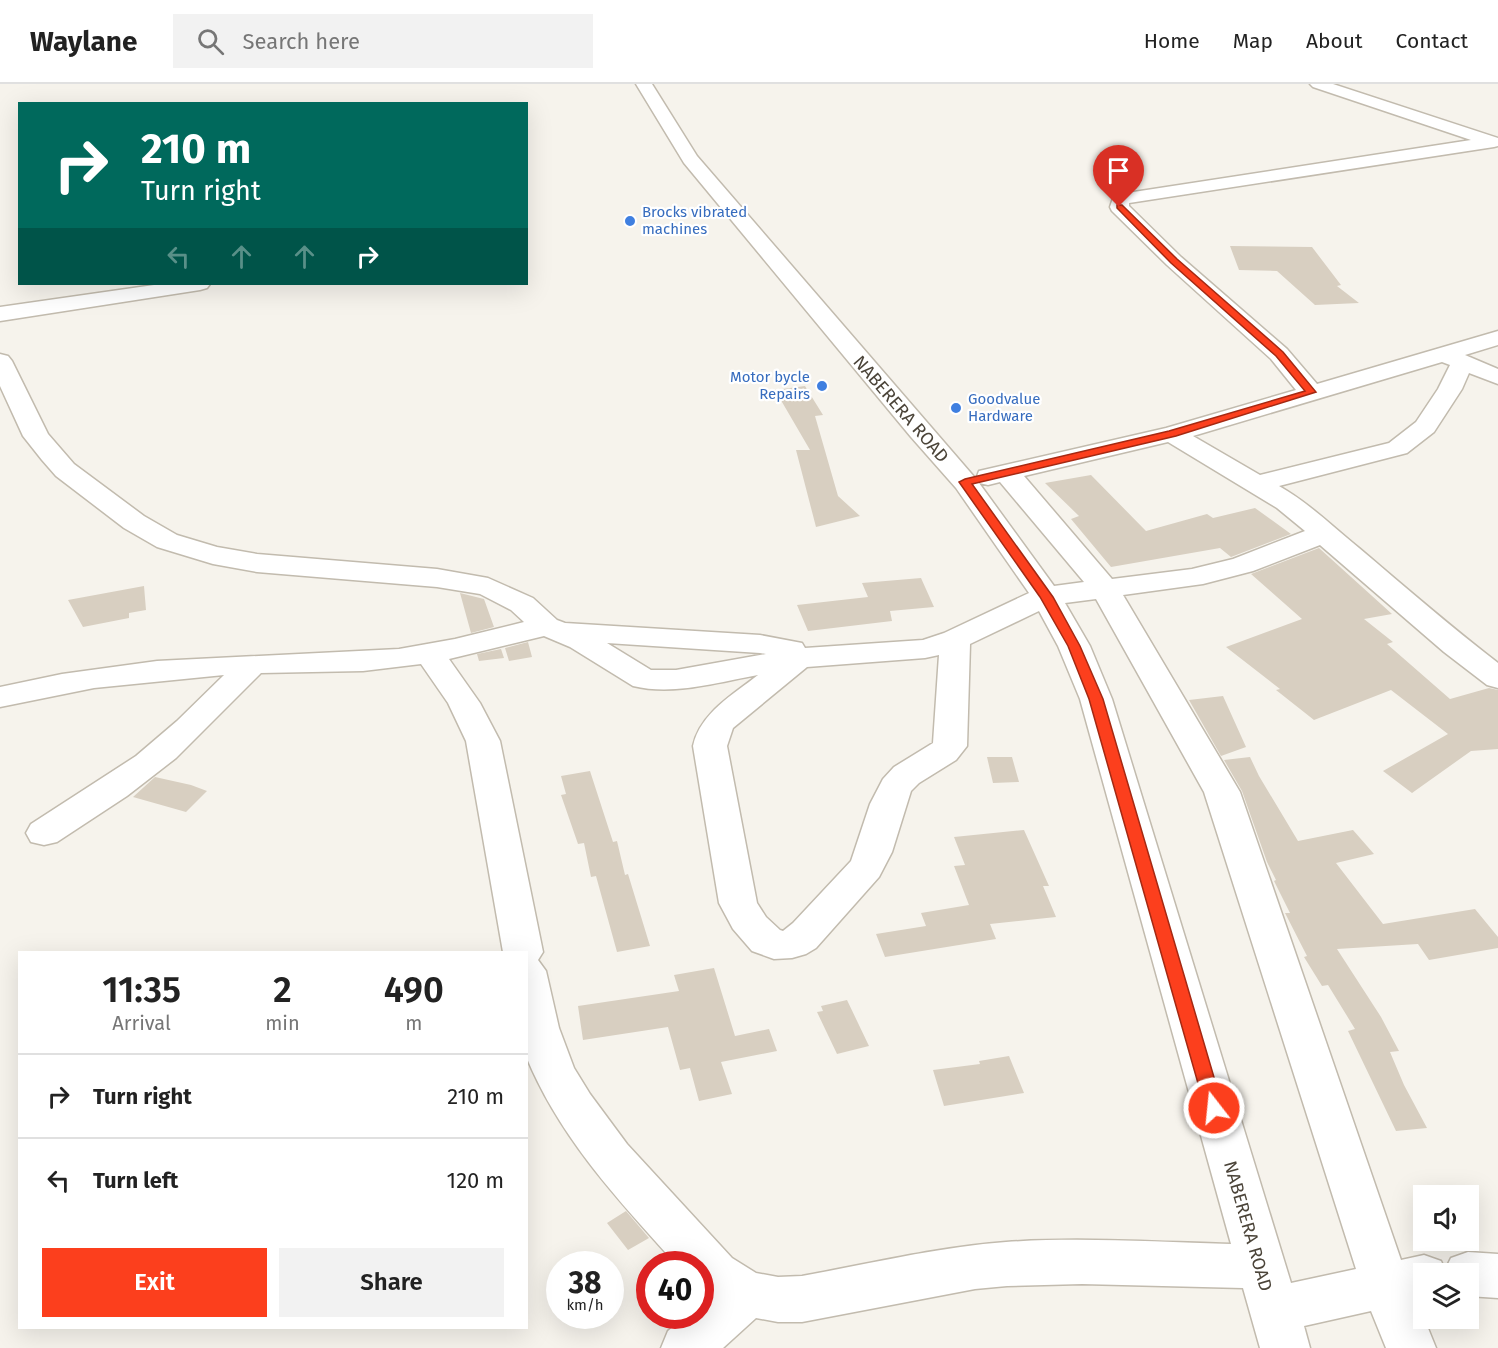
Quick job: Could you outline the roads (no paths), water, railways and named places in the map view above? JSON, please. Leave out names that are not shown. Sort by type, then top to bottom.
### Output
[{"type":"street","name":"NABERERA ROAD","points":[[644,84],[690,159],[920,432],[965,482],[1046,597],[1074,646],[1096,699],[1273,1308]]},
{"type":"street","points":[[1318,84],[1496,143]]},
{"type":"street","points":[[1311,392],[1279,354],[1174,261],[1119,207],[1120,199],[1496,143]]},
{"type":"street","points":[[0,314],[193,285]]},
{"type":"street","points":[[965,482],[1172,434],[1311,392],[1453,358],[1498,338]]},
{"type":"street","points":[[1453,358],[1498,376]]},
{"type":"street","points":[[1256,484],[1398,448],[1425,427],[1450,389],[1453,358]]},
{"type":"street","points":[[0,361],[36,436],[51,455],[65,470],[134,522],[158,537],[196,551],[257,563],[462,581],[488,587],[508,595],[552,628],[581,640],[644,679],[676,680],[811,657],[910,652],[955,640],[1046,597],[1163,583],[1218,572],[1326,533]]},
{"type":"street","points":[[1172,434],[1287,502],[1455,645],[1498,678]]},
{"type":"street","points":[[1006,472],[1105,589],[1222,792],[1404,1281],[1411,1348]]},
{"type":"street","points":[[0,697],[60,684],[113,676],[252,664],[374,660],[429,653],[552,628],[760,644],[811,657]]},
{"type":"street","points":[[811,657],[720,722],[712,735],[710,746],[738,903],[752,926],[766,940],[778,946],[797,940],[862,873],[876,849],[896,785],[909,774],[941,756],[950,747],[955,640]]},
{"type":"street","points":[[429,653],[464,703],[483,741],[523,951]]},
{"type":"street","points":[[44,833],[111,791],[151,761],[180,737],[252,664]]},
{"type":"street","points":[[528,982],[534,1013],[544,1045],[558,1080],[579,1116],[610,1155],[715,1274],[729,1286],[747,1294],[774,1300],[802,1299],[975,1267],[1038,1262],[1273,1308],[1404,1281]]},
{"type":"street","points":[[1479,1275],[1498,1276]]},
{"type":"street","points":[[686,1348],[747,1294]]},
{"type":"place","name":"Brocks vibrated machines","points":[[630,221]]},
{"type":"place","name":"Motor bycle Repairs","points":[[822,386]]},
{"type":"place","name":"Goodvalue Hardware","points":[[956,408]]}]
